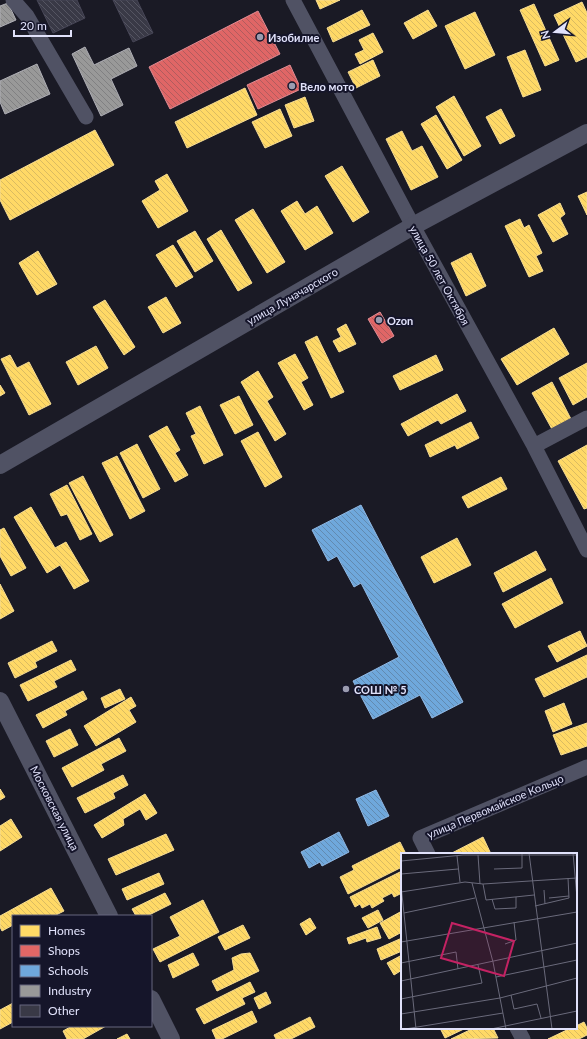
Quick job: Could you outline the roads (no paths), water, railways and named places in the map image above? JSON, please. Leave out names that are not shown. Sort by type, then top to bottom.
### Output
[{"type":"street","points":[[13,0],[28,16],[86,117]]},
{"type":"street","name":"улица 50 лет Октября","points":[[293,0],[413,226],[534,446],[587,550]]},
{"type":"street","name":"улица Луначарского","points":[[0,465],[413,226],[587,133]]},
{"type":"street","points":[[534,446],[587,418]]},
{"type":"street","name":"Московская улица","points":[[0,701],[108,915]]},
{"type":"street","name":"улица Первомайское Кольцо","points":[[428,853],[420,838],[587,767]]},
{"type":"street","points":[[152,1001],[171,1039]]},
{"type":"street","points":[[518,1029],[523,1039]]},
{"type":"place","name":"Изобилие","points":[[260,37]]},
{"type":"place","name":"Вело мото","points":[[292,86]]},
{"type":"place","name":"Ozon","points":[[379,320]]},
{"type":"place","name":"СОШ № 5","points":[[346,689]]}]
